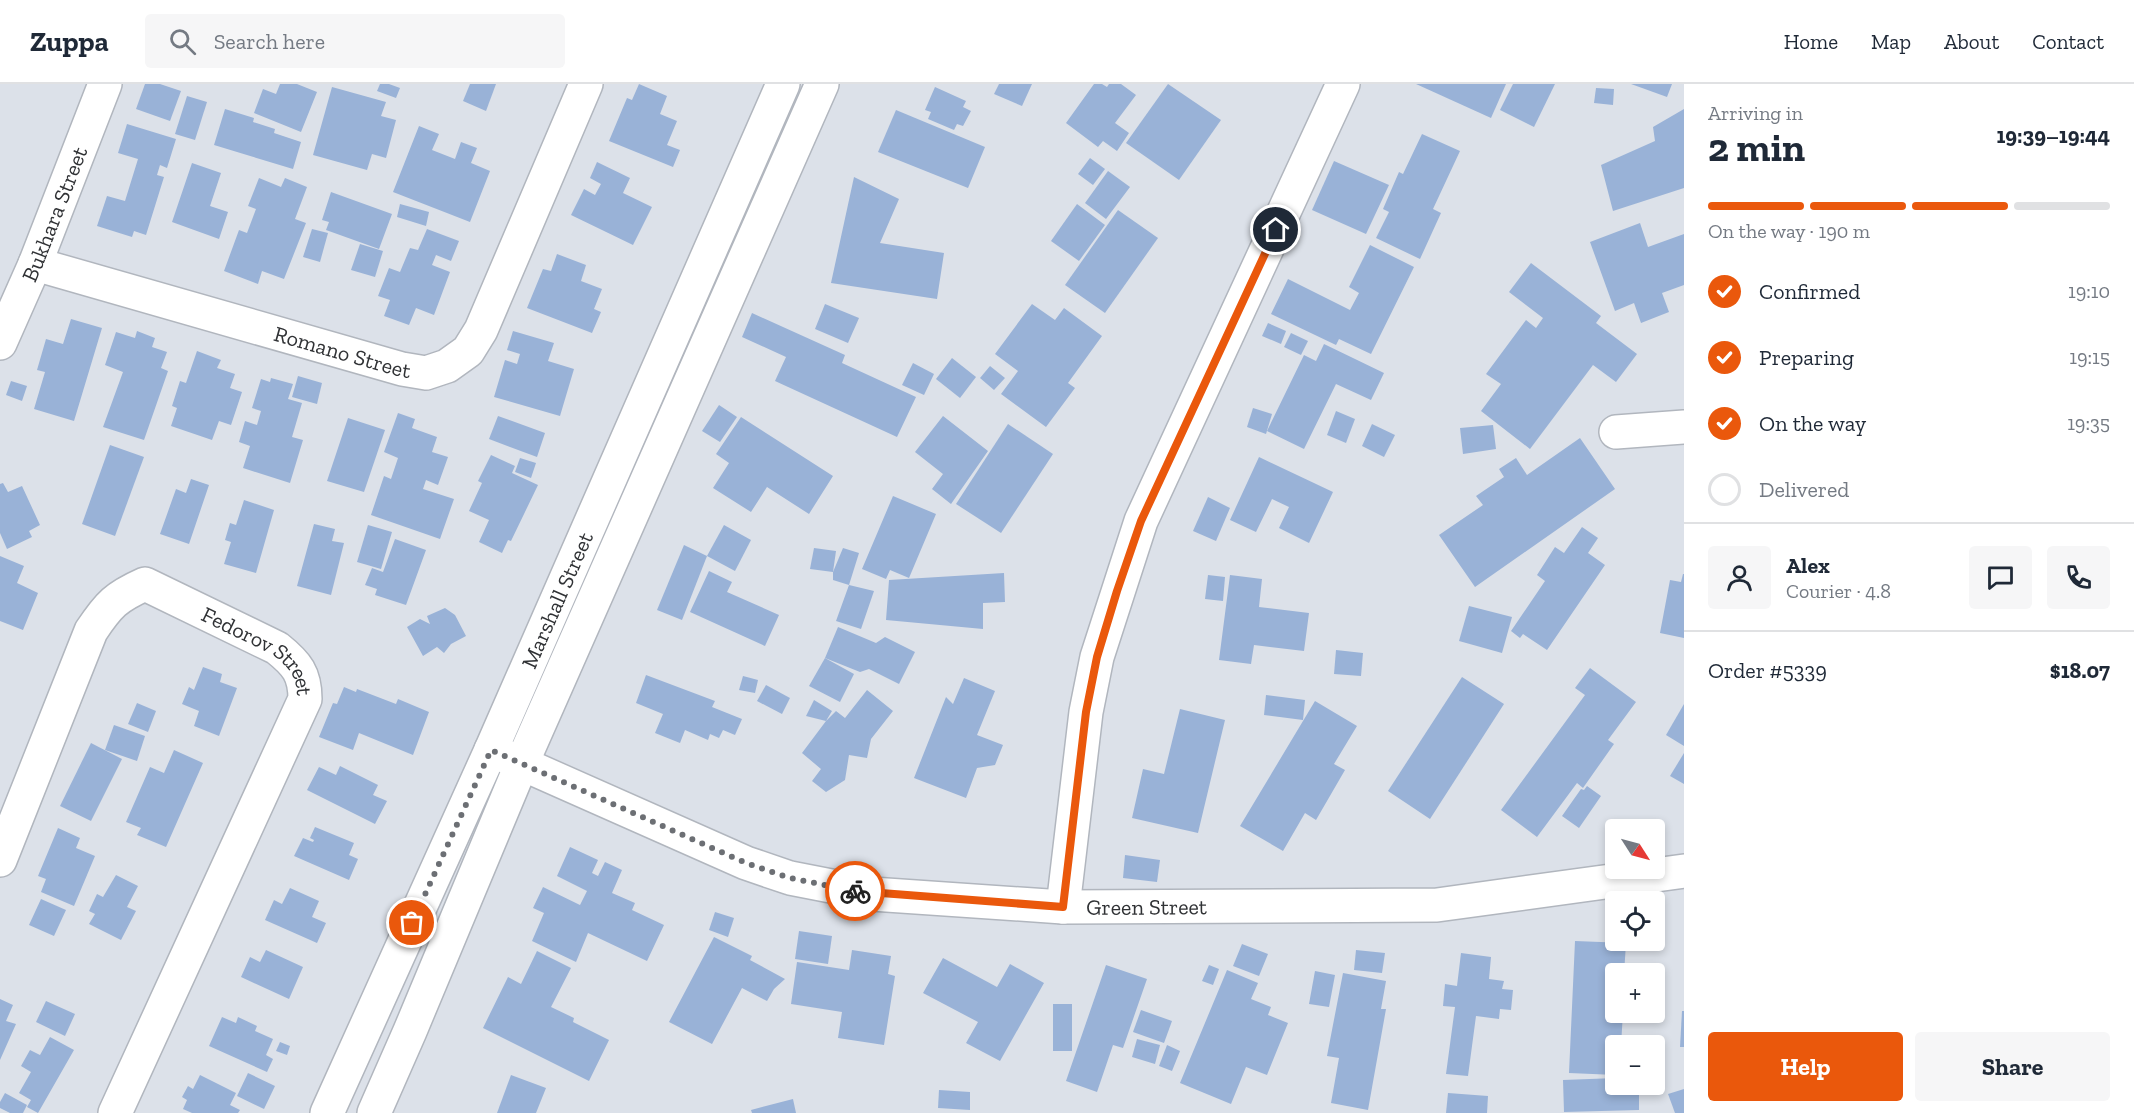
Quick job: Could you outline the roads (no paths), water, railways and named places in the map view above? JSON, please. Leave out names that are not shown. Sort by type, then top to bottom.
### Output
[{"type":"street","name":"Bukhara Street","points":[[0,343],[35,264],[105,84]]},
{"type":"street","name":"Romano Street","points":[[35,264],[402,369],[426,373],[447,366],[468,351],[481,330],[586,84]]},
{"type":"street","name":"Marshall Street","points":[[327,1113],[491,750],[783,84]]},
{"type":"street","name":"Marshall Street","points":[[374,1113],[522,763],[822,84]]},
{"type":"street","points":[[1063,907],[1086,712],[1097,657],[1141,521],[1343,84]]},
{"type":"street","points":[[1616,432],[1684,427]]},
{"type":"street","name":"Fedorov Street","points":[[0,860],[91,631],[106,608],[121,595],[145,584],[278,648],[294,662],[305,682],[305,699],[115,1113]]},
{"type":"street","name":"Green Street","points":[[491,750],[746,863],[790,878],[872,894],[1063,907],[1437,905],[1684,871]]}]
